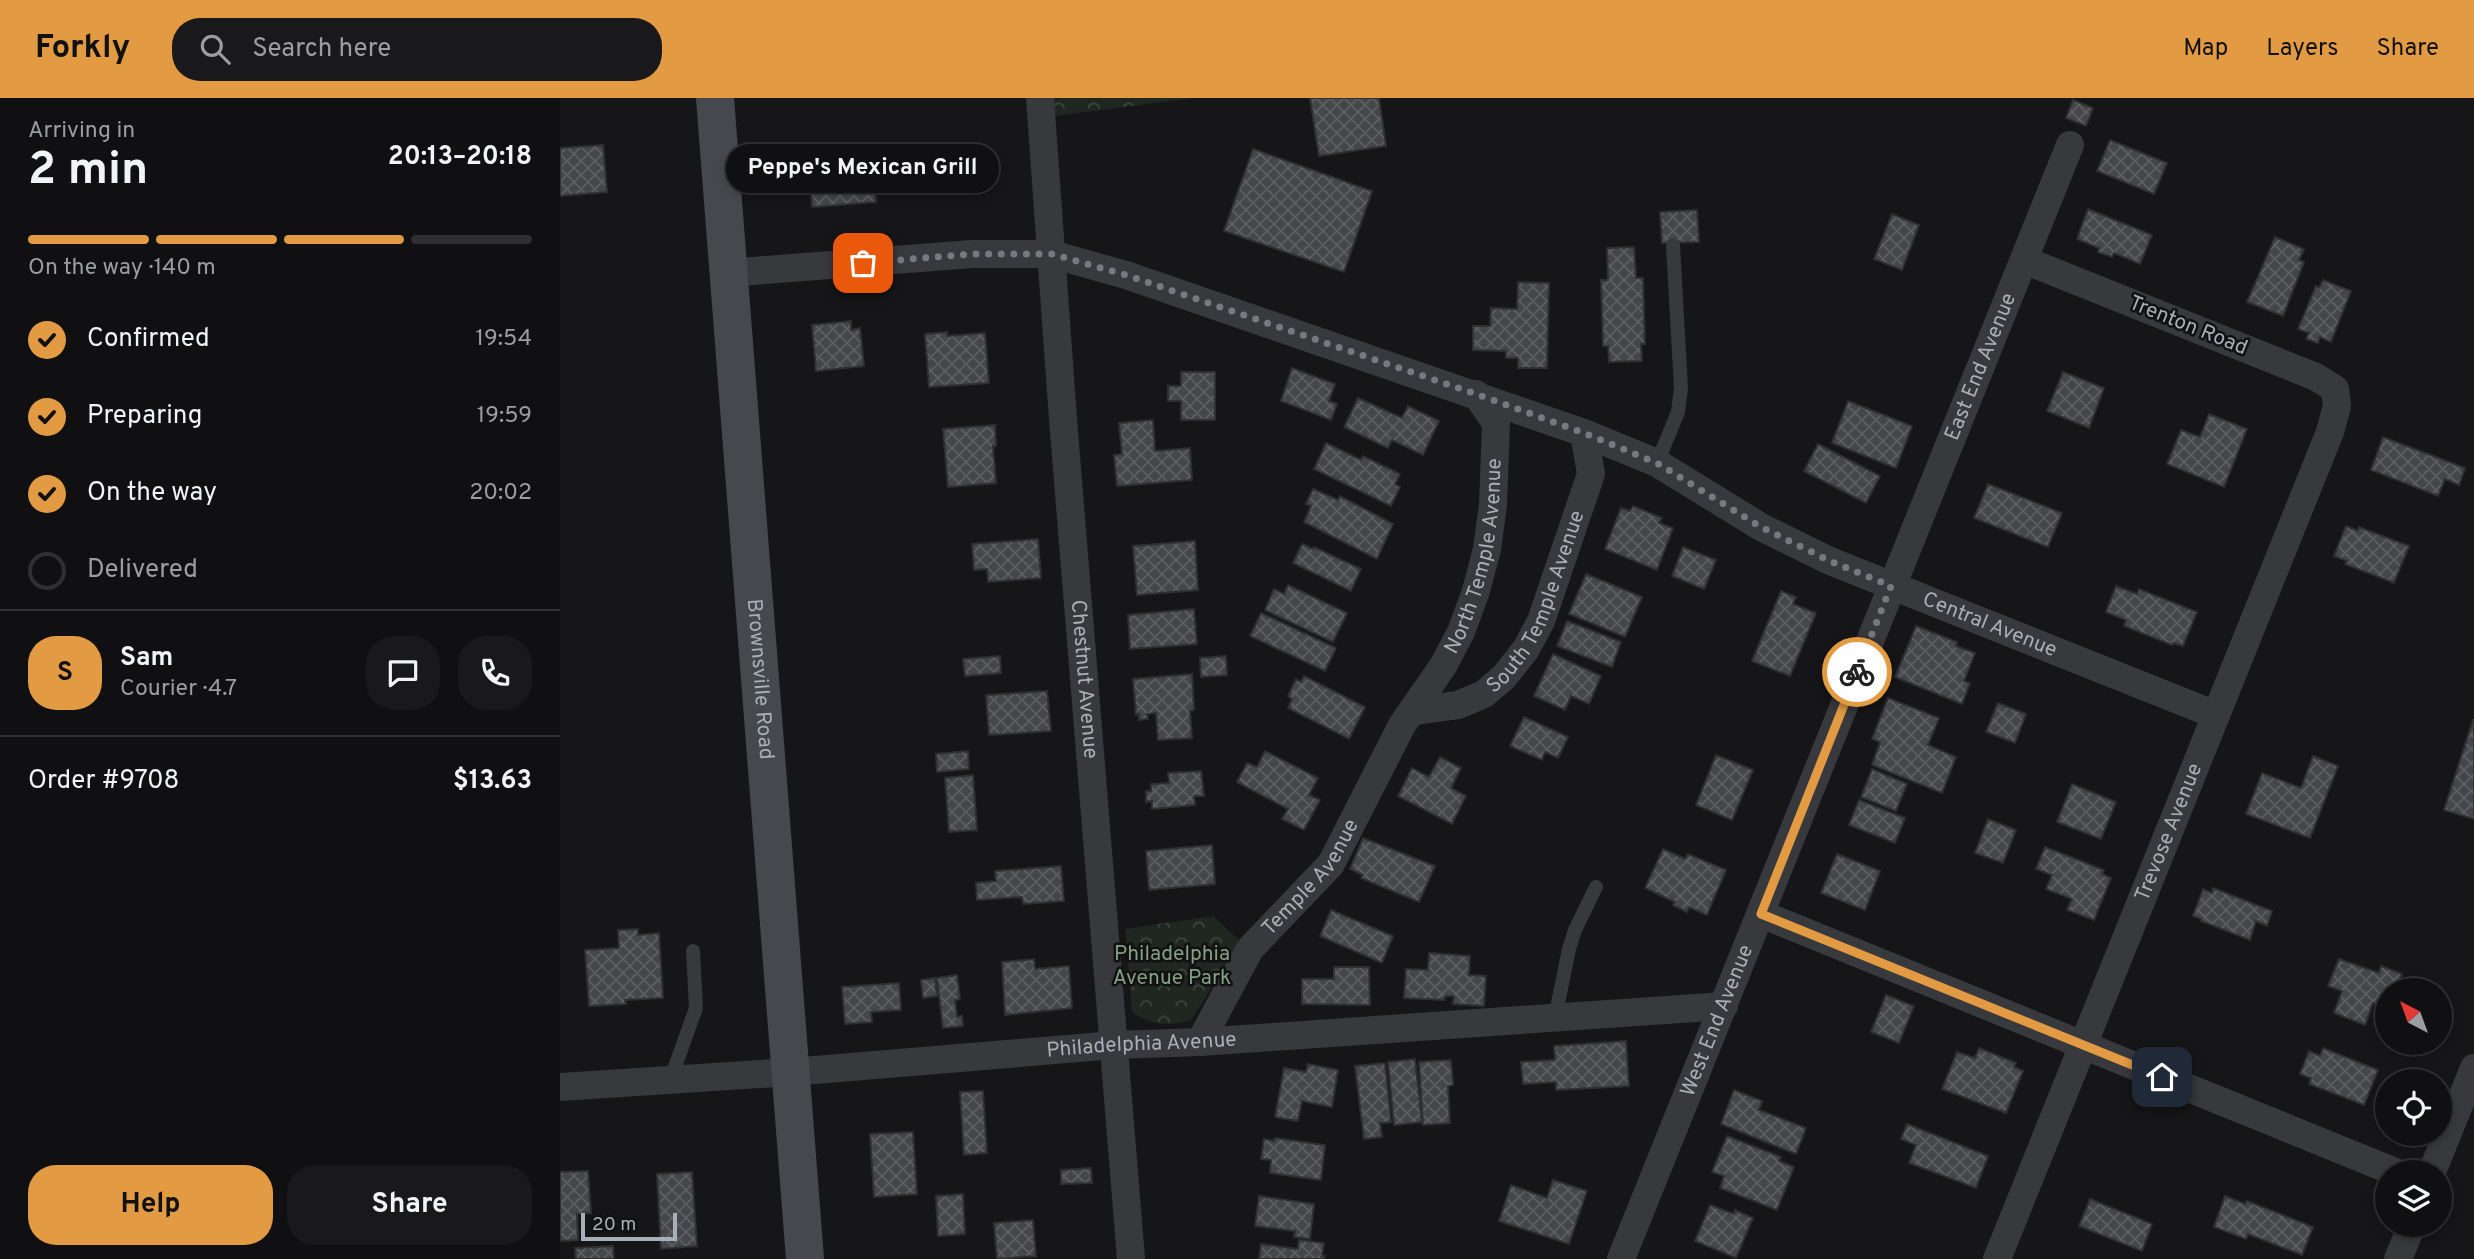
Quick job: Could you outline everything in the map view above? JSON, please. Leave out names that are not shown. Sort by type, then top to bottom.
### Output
[{"type":"street","name":"Brownsville Road","points":[[715,98],[805,1259]]},
{"type":"street","name":"Chestnut Avenue","points":[[1040,98],[1131,1259]]},
{"type":"street","name":"East End Avenue","points":[[1891,586],[2070,145]]},
{"type":"street","name":"Central Avenue","points":[[727,273],[972,254],[1052,254],[1126,275],[1584,433],[1657,463],[1761,527],[1830,561],[2216,715]]},
{"type":"street","name":"Trenton Road","points":[[2024,260],[2316,377],[2335,389],[2337,405]]},
{"type":"street","name":"North Temple Avenue","points":[[1413,710],[1443,666],[1461,632],[1487,550],[1493,505],[1496,423],[1476,394]]},
{"type":"street","name":"Trevose Avenue","points":[[1997,1259],[2330,432],[2337,405]]},
{"type":"street","name":"South Temple Avenue","points":[[1413,710],[1458,705],[1484,694],[1504,677],[1526,649],[1541,621],[1591,474],[1584,433]]},
{"type":"street","name":"West End Avenue","points":[[1621,1259],[1891,586]]},
{"type":"street","name":"Temple Avenue","points":[[1200,1042],[1250,949],[1331,864],[1402,725],[1413,710]]},
{"type":"street","points":[[1761,914],[2375,1164]]},
{"type":"street","name":"Philadelphia Avenue","points":[[560,1087],[791,1072],[1115,1045],[1200,1042],[1724,1006]]},
{"type":"street","points":[[2437,1160],[2474,1068]]},
{"type":"street","points":[[2398,1259],[2407,1237]]},
{"type":"lane","points":[[1657,463],[1678,412],[1681,388],[1673,245]]},
{"type":"lane","points":[[1555,1018],[1569,950],[1596,887]]},
{"type":"lane","points":[[671,1078],[696,1009],[693,951]]},
{"type":"green space","points":[[1054,98],[1193,98],[1055,116]]},
{"type":"green space","name":"Philadelphia Avenue Park","points":[[1213,916],[1241,942],[1191,1020],[1160,1024],[1132,1012],[1125,929]]},
{"type":"building","points":[[1310,98],[1379,98],[1386,146],[1319,156]]},
{"type":"building","points":[[2073,100],[2093,108],[2086,126],[2066,118]]},
{"type":"building","points":[[2110,140],[2167,163],[2154,194],[2097,171]]},
{"type":"building","points":[[603,145],[607,192],[560,196],[560,148]]},
{"type":"building","points":[[885,145],[886,158],[894,157],[896,189],[875,190],[876,202],[812,207],[810,172],[832,171],[831,162],[874,158],[873,146]]},
{"type":"building","points":[[1253,149],[1372,191],[1344,272],[1224,231]]},
{"type":"building","points":[[2088,209],[2152,235],[2140,264],[2114,253],[2112,257],[2098,252],[2099,248],[2077,239]]},
{"type":"building","points":[[1697,210],[1699,242],[1662,243],[1660,212]]},
{"type":"building","points":[[1892,214],[1919,225],[1902,270],[1874,259]]},
{"type":"building","points":[[2275,237],[2304,249],[2299,260],[2304,262],[2283,316],[2247,302]]},
{"type":"building","points":[[1634,247],[1636,278],[1643,278],[1645,344],[1641,344],[1642,361],[1609,362],[1608,346],[1603,346],[1601,280],[1608,280],[1607,248]]},
{"type":"building","points":[[2323,280],[2351,291],[2331,342],[2320,337],[2318,343],[2306,339],[2309,333],[2298,329],[2316,286],[2319,288]]},
{"type":"building","points":[[1518,282],[1549,283],[1547,368],[1518,368],[1518,358],[1506,358],[1506,351],[1473,350],[1473,326],[1490,326],[1491,308],[1517,309]]},
{"type":"building","points":[[851,321],[851,330],[860,328],[864,366],[816,371],[812,325]]},
{"type":"building","points":[[947,332],[947,336],[985,333],[989,383],[929,387],[925,334]]},
{"type":"building","points":[[1292,368],[1335,384],[1329,401],[1337,404],[1331,420],[1281,401]]},
{"type":"building","points":[[1181,372],[1215,372],[1215,420],[1181,420],[1181,401],[1168,401],[1168,386],[1181,386]]},
{"type":"building","points":[[2063,372],[2104,388],[2089,428],[2047,411]]},
{"type":"building","points":[[1358,398],[1402,418],[1408,406],[1439,421],[1423,455],[1392,440],[1388,448],[1344,427]]},
{"type":"building","points":[[1848,401],[1912,426],[1896,468],[1832,443]]},
{"type":"building","points":[[2209,414],[2247,429],[2224,487],[2167,464],[2181,430],[2200,437]]},
{"type":"building","points":[[1153,420],[1155,451],[1190,448],[1192,480],[1117,486],[1114,455],[1122,454],[1119,423]]},
{"type":"building","points":[[995,425],[996,446],[993,446],[996,483],[948,487],[943,429]]},
{"type":"building","points":[[2383,437],[2465,468],[2459,485],[2445,479],[2438,496],[2371,470]]},
{"type":"building","points":[[1326,443],[1361,460],[1363,456],[1400,474],[1395,484],[1400,487],[1391,506],[1314,469]]},
{"type":"building","points":[[1818,444],[1880,476],[1866,503],[1804,471]]},
{"type":"building","points":[[1988,484],[2062,513],[2048,547],[1974,518]]},
{"type":"building","points":[[1313,489],[1338,500],[1340,496],[1393,524],[1377,559],[1304,522],[1311,506],[1306,504]]},
{"type":"building","points":[[1633,506],[1662,518],[1659,523],[1673,528],[1657,570],[1605,549],[1621,508],[1630,511]]},
{"type":"building","points":[[2346,526],[2358,531],[2359,527],[2409,546],[2394,583],[2345,564],[2347,561],[2334,556]]},
{"type":"building","points":[[1038,539],[1041,578],[988,582],[987,569],[974,570],[972,544]]},
{"type":"building","points":[[1195,541],[1198,590],[1137,595],[1133,546]]},
{"type":"building","points":[[1302,544],[1361,569],[1351,591],[1293,563]]},
{"type":"building","points":[[1683,547],[1716,560],[1704,589],[1672,576]]},
{"type":"building","points":[[1586,574],[1642,597],[1625,637],[1569,614]]},
{"type":"building","points":[[1288,585],[1347,613],[1333,642],[1265,610],[1274,589],[1284,594]]},
{"type":"building","points":[[2116,586],[2137,594],[2139,589],[2197,612],[2183,646],[2172,645],[2124,626],[2126,620],[2106,612]]},
{"type":"building","points":[[1781,591],[1796,597],[1793,604],[1816,613],[1790,676],[1752,661]]},
{"type":"building","points":[[1194,609],[1197,644],[1130,649],[1128,615]]},
{"type":"building","points":[[1261,613],[1336,648],[1325,671],[1250,636]]},
{"type":"building","points":[[1567,621],[1621,642],[1612,667],[1557,646]]},
{"type":"building","points":[[1916,626],[1957,642],[1956,646],[1975,653],[1964,681],[1970,683],[1962,704],[1895,677]]},
{"type":"building","points":[[1553,654],[1601,676],[1589,704],[1571,696],[1565,710],[1534,696]]},
{"type":"building","points":[[1000,656],[1001,673],[965,676],[963,659]]},
{"type":"building","points":[[1226,656],[1227,675],[1201,677],[1200,658]]},
{"type":"building","points":[[1192,674],[1192,738],[1158,740],[1156,713],[1147,714],[1148,719],[1139,720],[1139,714],[1136,715],[1133,679]]},
{"type":"building","points":[[1304,676],[1365,707],[1349,739],[1288,708],[1292,699],[1288,696],[1296,679],[1301,682]]},
{"type":"building","points":[[1047,691],[1051,731],[989,735],[986,695]]},
{"type":"building","points":[[1888,698],[1939,718],[1928,745],[1956,757],[1942,793],[1872,765],[1880,742],[1872,739]]},
{"type":"building","points":[[1998,703],[2026,714],[2015,743],[1986,732]]},
{"type":"building","points":[[1524,717],[1568,737],[1558,758],[1545,752],[1542,760],[1510,746]]},
{"type":"building","points":[[2474,720],[2474,819],[2444,810]]},
{"type":"building","points":[[968,751],[969,769],[937,772],[936,754]]},
{"type":"building","points":[[1265,751],[1318,778],[1309,795],[1320,800],[1304,830],[1282,819],[1288,809],[1237,782],[1247,763],[1257,767]]},
{"type":"building","points":[[1716,755],[1753,770],[1732,820],[1696,805]]},
{"type":"building","points":[[2313,756],[2338,766],[2310,838],[2246,814],[2262,773],[2301,788]]},
{"type":"building","points":[[1440,757],[1461,768],[1451,788],[1466,796],[1452,824],[1398,796],[1412,768],[1429,777]]},
{"type":"building","points":[[1872,769],[1907,784],[1896,811],[1861,797]]},
{"type":"building","points":[[1201,771],[1204,796],[1194,796],[1195,805],[1152,809],[1152,801],[1146,802],[1146,791],[1151,791],[1151,784],[1169,783],[1168,773]]},
{"type":"building","points":[[973,775],[977,830],[949,832],[945,778]]},
{"type":"building","points":[[2072,784],[2116,802],[2101,839],[2057,822]]},
{"type":"building","points":[[1859,800],[1905,818],[1895,843],[1849,825]]},
{"type":"building","points":[[1988,819],[2016,830],[2003,863],[1975,853]]},
{"type":"building","points":[[1363,838],[1435,866],[1419,902],[1361,878],[1363,875],[1350,869]]},
{"type":"building","points":[[1212,845],[1215,884],[1149,890],[1146,851]]},
{"type":"building","points":[[2045,847],[2104,870],[2102,874],[2111,878],[2094,920],[2067,910],[2072,899],[2046,889],[2052,875],[2036,869]]},
{"type":"building","points":[[1663,849],[1685,859],[1688,854],[1726,870],[1707,915],[1689,907],[1687,912],[1673,905],[1675,902],[1645,888]]},
{"type":"building","points":[[1837,854],[1880,871],[1865,910],[1821,893]]},
{"type":"building","points":[[1061,866],[1064,901],[1023,904],[1022,897],[977,900],[976,883],[996,881],[995,871]]},
{"type":"building","points":[[2213,888],[2272,911],[2267,926],[2256,921],[2250,940],[2193,916],[2203,889],[2212,893]]},
{"type":"building","points":[[1331,910],[1393,936],[1382,963],[1320,936]]},
{"type":"building","points":[[638,929],[638,935],[659,933],[663,998],[589,1006],[585,950],[619,948],[618,930]]},
{"type":"building","points":[[1429,953],[1470,956],[1469,975],[1486,976],[1484,1006],[1453,1004],[1454,996],[1445,996],[1444,1000],[1404,998],[1406,969],[1428,970]]},
{"type":"building","points":[[1034,959],[1035,969],[1069,966],[1072,1008],[1005,1015],[1002,962]]},
{"type":"building","points":[[2339,959],[2379,973],[2381,966],[2402,974],[2400,978],[2375,978],[2375,1004],[2365,1025],[2334,1013],[2342,991],[2328,986]]},
{"type":"building","points":[[1334,967],[1369,967],[1370,1005],[1302,1004],[1302,979],[1334,979]]},
{"type":"building","points":[[957,975],[960,999],[955,1000],[957,1017],[962,1016],[963,1026],[943,1028],[937,978]]},
{"type":"building","points":[[935,978],[937,996],[923,998],[921,980]]},
{"type":"building","points":[[899,983],[901,1010],[871,1012],[872,1022],[845,1024],[842,987]]},
{"type":"building","points":[[1886,995],[1914,1006],[1899,1043],[1871,1032]]},
{"type":"building","points":[[1626,1041],[1629,1086],[1556,1090],[1556,1082],[1523,1084],[1521,1062],[1555,1060],[1554,1046]]},
{"type":"building","points":[[1979,1048],[2016,1063],[2014,1067],[2023,1071],[2006,1113],[1942,1089],[1957,1052],[1975,1058]]},
{"type":"building","points":[[2323,1048],[2376,1069],[2375,1078],[2364,1105],[2309,1084],[2311,1078],[2300,1074],[2309,1051],[2320,1056]]},
{"type":"building","points":[[1415,1059],[1422,1122],[1394,1125],[1388,1062]]},
{"type":"building","points":[[1451,1060],[1453,1085],[1448,1086],[1450,1123],[1423,1125],[1419,1062]]},
{"type":"building","points":[[1385,1063],[1391,1122],[1380,1123],[1382,1137],[1364,1139],[1355,1066]]},
{"type":"building","points":[[1308,1064],[1338,1070],[1332,1107],[1302,1101],[1298,1121],[1275,1117],[1284,1068],[1306,1072]]},
{"type":"building","points":[[1734,1090],[1762,1101],[1759,1110],[1806,1128],[1796,1154],[1721,1124]]},
{"type":"building","points":[[983,1091],[987,1153],[964,1155],[960,1092]]},
{"type":"building","points":[[1907,1124],[1988,1156],[1976,1188],[1909,1163],[1916,1145],[1901,1139]]},
{"type":"building","points":[[913,1132],[917,1194],[874,1197],[870,1134]]},
{"type":"building","points":[[1727,1136],[1781,1157],[1779,1161],[1794,1167],[1777,1210],[1720,1188],[1724,1176],[1712,1172]]},
{"type":"building","points":[[1275,1138],[1325,1145],[1321,1180],[1270,1173],[1271,1160],[1261,1159],[1264,1139],[1274,1141]]},
{"type":"building","points":[[1091,1168],[1092,1183],[1061,1184],[1061,1170]]},
{"type":"building","points":[[588,1171],[591,1213],[577,1214],[578,1240],[560,1241],[560,1172]]},
{"type":"building","points":[[692,1172],[697,1246],[661,1249],[657,1174]]},
{"type":"building","points":[[1553,1180],[1587,1191],[1569,1244],[1499,1221],[1511,1185],[1547,1198]]},
{"type":"building","points":[[963,1194],[965,1234],[938,1236],[936,1196]]},
{"type":"building","points":[[1259,1196],[1314,1204],[1310,1239],[1294,1237],[1295,1231],[1255,1226]]},
{"type":"building","points":[[2225,1196],[2245,1204],[2247,1201],[2313,1227],[2302,1255],[2248,1234],[2246,1239],[2214,1227]]},
{"type":"building","points":[[2090,1199],[2152,1224],[2142,1251],[2079,1226]]},
{"type":"building","points":[[1710,1205],[1734,1214],[1735,1210],[1753,1218],[1736,1258],[1695,1241]]},
{"type":"building","points":[[1033,1220],[1036,1256],[997,1259],[994,1223]]},
{"type":"building","points":[[1299,1240],[1324,1243],[1324,1259],[1259,1259],[1261,1244],[1298,1249]]},
{"type":"building","points":[[613,1246],[614,1259],[576,1259],[575,1248]]},
{"type":"way so far","points":[[863,263],[972,254],[1052,254],[1126,275],[1476,394],[1657,463],[1761,527],[1830,561],[1891,586],[1857,672]]},
{"type":"place","name":"Peppe's Mexican Grill","points":[[863,263]]},
{"type":"route","points":[[1857,672],[1761,914],[2162,1077]]}]
